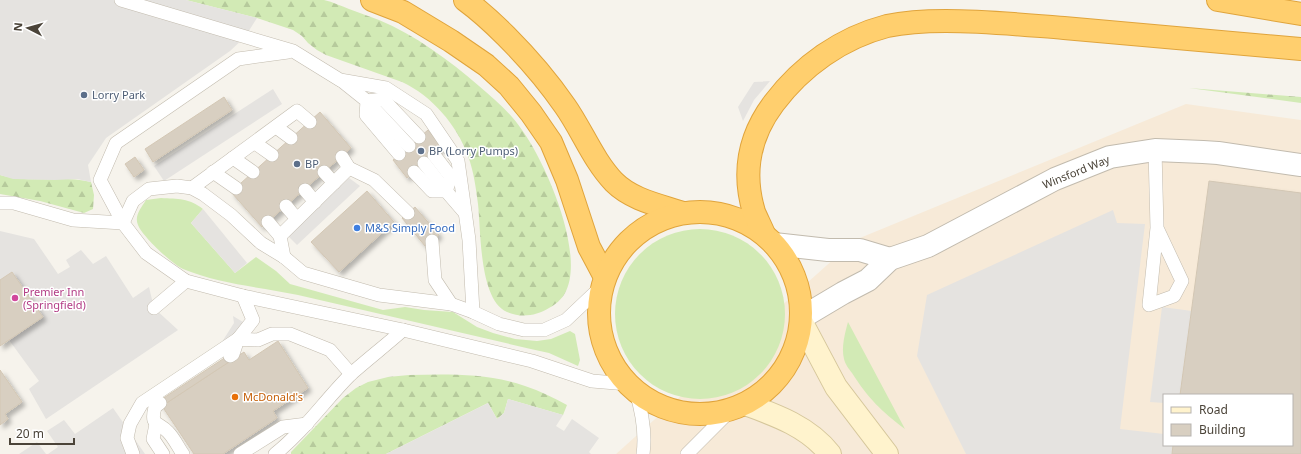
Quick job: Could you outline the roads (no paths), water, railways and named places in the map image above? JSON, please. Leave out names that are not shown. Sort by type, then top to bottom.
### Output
[{"type":"highway","points":[[372,0],[403,12],[451,41],[486,65],[509,86],[531,113],[551,142],[567,180],[589,248],[604,281]]},
{"type":"highway","points":[[465,0],[479,10],[533,64],[565,106],[600,164],[615,182],[629,193],[643,200],[683,213]]},
{"type":"highway","points":[[1218,0],[1301,14]]},
{"type":"highway","points":[[769,239],[754,212],[750,194],[749,160],[754,138],[765,115],[784,90],[808,66],[836,48],[863,34],[888,26],[926,21],[968,21],[1020,24],[1301,49]]},
{"type":"highway","points":[[702,211],[732,216],[749,224],[769,239],[781,252],[793,272],[799,292],[801,319],[800,332],[795,349],[785,368],[772,385],[761,395],[738,408],[702,415],[686,414],[657,406],[622,379],[609,360],[603,345],[598,311],[604,281],[616,255],[627,242],[644,228],[656,221],[683,213],[702,211]]},
{"type":"main road","points":[[801,319],[836,387],[887,454]]},
{"type":"main road","points":[[738,408],[781,417],[804,431],[824,446],[830,454]]},
{"type":"street","name":"Winsford Way","points":[[801,319],[843,293],[868,280],[890,258],[928,246],[1055,179],[1110,157],[1155,150],[1218,153],[1301,165]]},
{"type":"street","points":[[769,239],[828,250],[860,250],[890,258]]},
{"type":"lane","points":[[121,0],[293,51],[340,80],[367,101],[383,99],[409,146],[366,115],[367,101]]},
{"type":"lane","points":[[293,51],[238,59],[116,142],[100,180],[123,223],[146,253],[186,281],[243,296],[403,330],[532,361],[592,381],[632,388],[641,408],[644,437],[643,454]]},
{"type":"lane","points":[[340,80],[386,88],[426,114],[458,161],[468,240],[473,312]]},
{"type":"lane","points":[[192,188],[297,111],[310,122]]},
{"type":"lane","points":[[276,127],[291,138]]},
{"type":"lane","points":[[255,142],[272,155]]},
{"type":"lane","points":[[1155,150],[1157,228],[1149,305],[1174,296],[1182,281],[1157,228]]},
{"type":"lane","points":[[342,157],[349,168],[374,180],[408,213]]},
{"type":"lane","points":[[233,158],[253,172]]},
{"type":"lane","points":[[429,159],[446,191],[465,213]]},
{"type":"lane","points":[[280,236],[349,168]]},
{"type":"lane","points":[[213,172],[236,188]]},
{"type":"lane","points":[[324,172],[334,183]]},
{"type":"lane","points":[[414,172],[432,192],[446,191]]},
{"type":"lane","points":[[123,223],[133,201],[149,189],[176,186],[192,188],[203,194],[231,215],[261,243],[284,257],[303,273],[379,295],[451,304],[499,324],[524,330],[544,330],[566,320],[604,281]]},
{"type":"lane","points":[[305,190],[315,202]]},
{"type":"lane","points":[[0,203],[14,203],[73,220],[123,223]]},
{"type":"lane","points":[[286,206],[297,219]]},
{"type":"lane","points":[[268,222],[280,236],[284,257]]},
{"type":"lane","points":[[432,241],[435,280],[451,304]]},
{"type":"lane","points":[[154,308],[186,281]]},
{"type":"lane","points":[[133,454],[127,438],[130,424],[142,404],[238,339],[253,320],[243,296]]},
{"type":"lane","points":[[275,454],[287,445],[307,424],[351,374],[403,330]]},
{"type":"lane","points":[[238,339],[258,340],[272,334],[290,334],[330,350],[351,374]]},
{"type":"lane","points":[[230,356],[233,354],[238,339]]},
{"type":"lane","points":[[160,403],[155,407],[153,416],[156,424],[153,439],[163,454]]},
{"type":"lane","points":[[687,454],[738,408]]},
{"type":"lane","points":[[156,424],[168,432],[183,454]]},
{"type":"lane","points":[[240,454],[283,427],[307,424]]},
{"type":"place","name":"Lorry Park","points":[[84,95]]},
{"type":"place","name":"BP (Lorry Pumps)","points":[[421,151]]},
{"type":"place","name":"BP","points":[[297,164]]},
{"type":"place","name":"M&S Simply Food","points":[[357,228]]},
{"type":"place","name":"Premier Inn (Springfield)","points":[[15,298]]},
{"type":"place","name":"McDonald's","points":[[235,397]]}]
